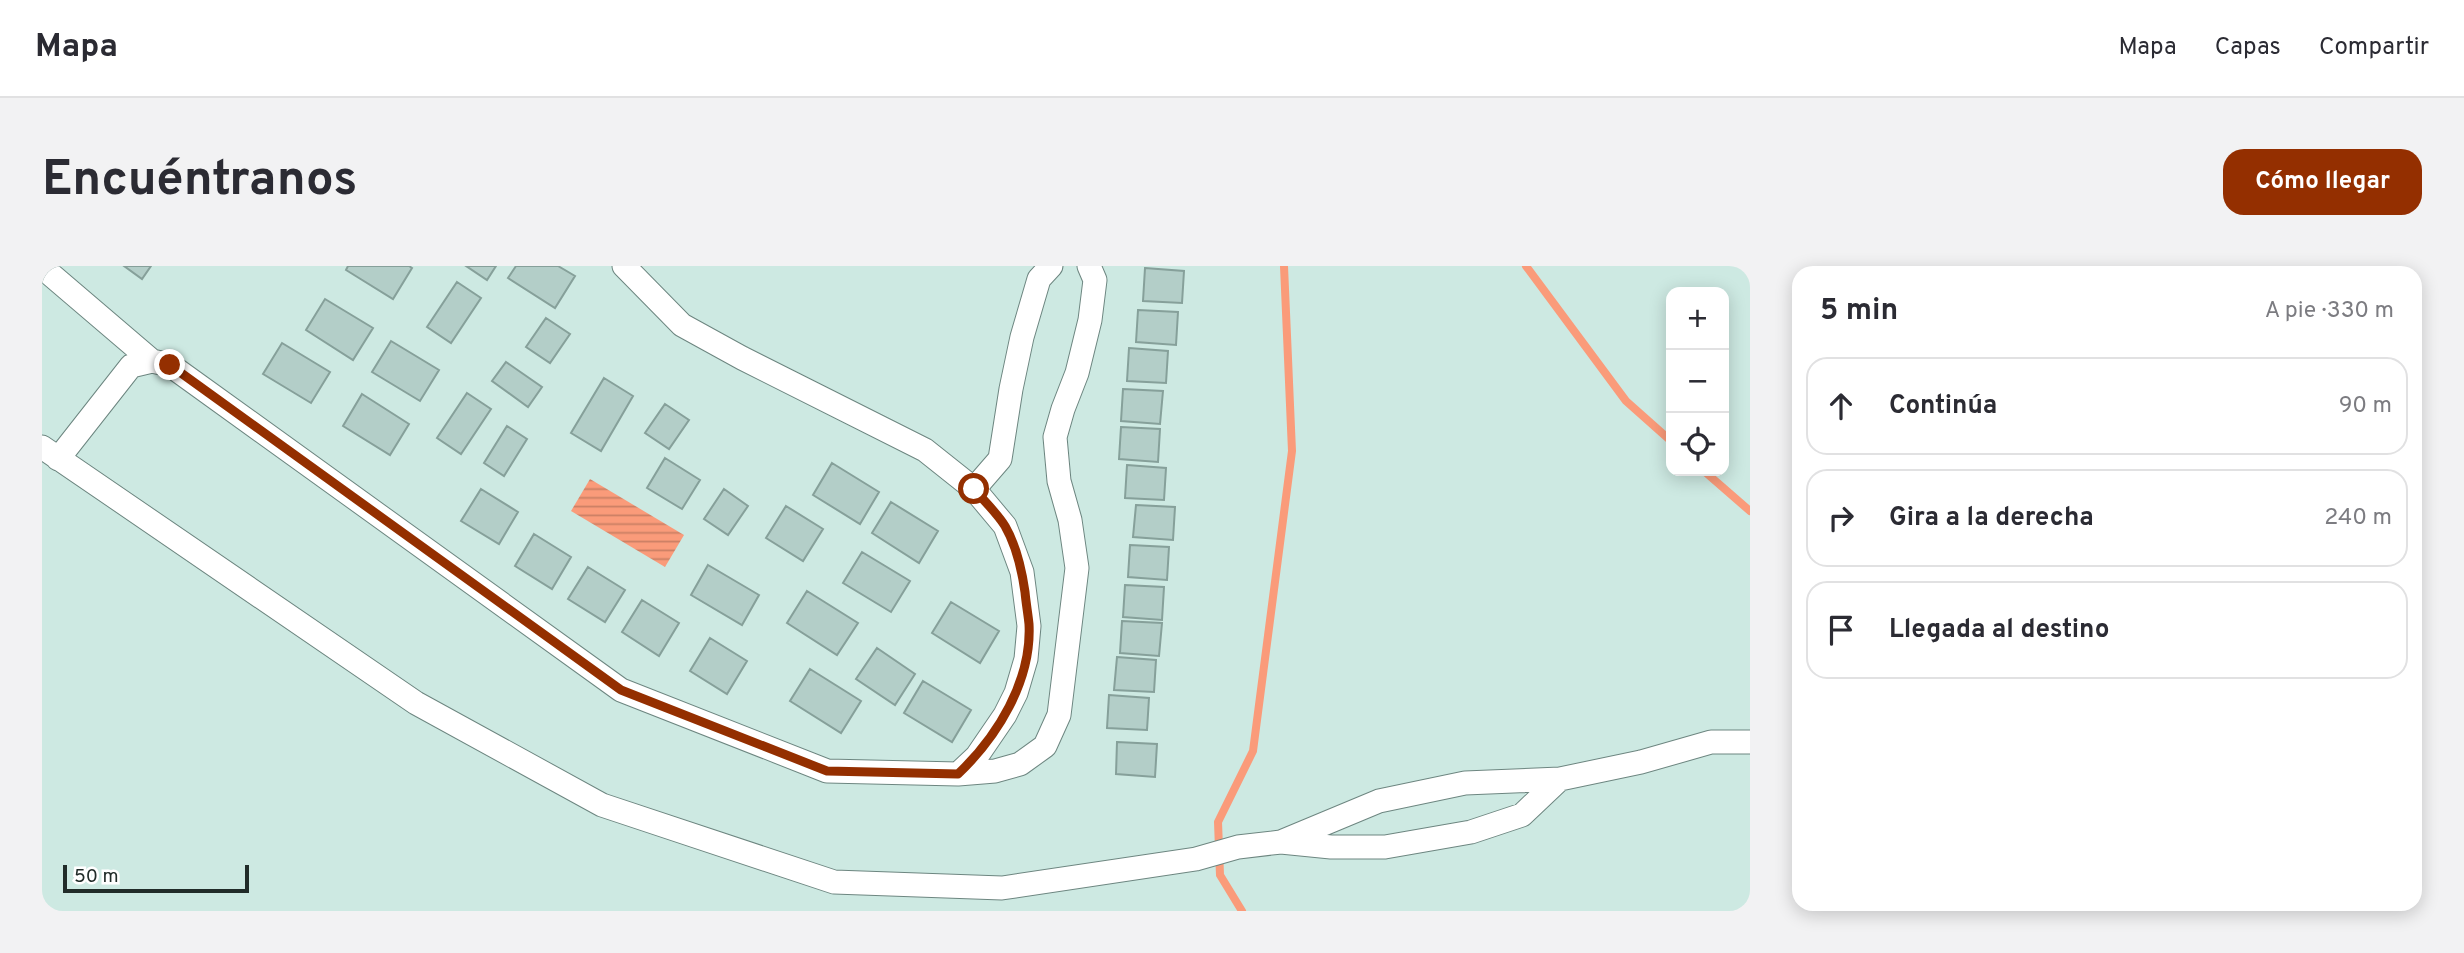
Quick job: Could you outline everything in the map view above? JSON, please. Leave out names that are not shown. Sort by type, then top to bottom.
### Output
[{"type":"street","points":[[624,266],[682,325],[925,450],[974,489],[1005,526],[1022,572],[1029,626],[1026,659],[1016,693],[1005,715],[977,756],[958,774]]},
{"type":"street","points":[[974,489],[1000,459],[1022,337],[1039,279],[1051,266]]},
{"type":"street","points":[[1089,266],[1095,280],[1090,320],[1077,373],[1055,437],[1059,481],[1070,520],[1077,568],[1059,715],[1045,746],[1020,764],[995,771],[958,774],[827,771],[621,690],[170,365],[152,361],[131,366],[50,453],[416,703],[603,805],[834,882],[1002,888],[1196,859],[1238,847],[1280,842],[1331,847],[1385,847],[1471,832],[1522,816],[1560,779]]},
{"type":"street","points":[[42,267],[152,361]]},
{"type":"street","points":[[1280,842],[1379,801],[1465,783],[1560,779],[1641,762],[1711,742],[1750,742]]},
{"type":"shaded area","points":[[590,479],[684,535],[665,567],[571,511]]},
{"type":"building","points":[[124,266],[151,266],[142,279]]},
{"type":"building","points":[[348,266],[412,268],[393,299],[346,270]]},
{"type":"building","points":[[466,266],[496,266],[487,280]]},
{"type":"building","points":[[516,266],[558,266],[575,276],[555,308],[508,278]]},
{"type":"building","points":[[1145,268],[1184,271],[1182,303],[1143,301]]},
{"type":"building","points":[[457,282],[481,298],[451,343],[427,327]]},
{"type":"building","points":[[325,299],[373,328],[353,360],[306,330]]},
{"type":"building","points":[[1138,310],[1178,312],[1176,345],[1136,342]]},
{"type":"building","points":[[546,318],[570,334],[550,363],[526,347]]},
{"type":"building","points":[[391,341],[439,370],[420,401],[372,372]]},
{"type":"building","points":[[282,343],[330,372],[311,403],[263,374]]},
{"type":"building","points":[[1129,348],[1168,351],[1166,383],[1127,381]]},
{"type":"building","points":[[506,362],[542,387],[528,407],[492,381]]},
{"type":"building","points":[[604,378],[633,396],[601,451],[571,433]]},
{"type":"building","points":[[1123,389],[1163,391],[1160,424],[1121,421]]},
{"type":"building","points":[[467,393],[491,409],[461,454],[437,438]]},
{"type":"building","points":[[362,394],[409,424],[390,455],[343,426]]},
{"type":"building","points":[[665,404],[689,420],[669,449],[645,433]]},
{"type":"building","points":[[507,426],[527,439],[504,476],[484,463]]},
{"type":"building","points":[[1121,427],[1160,429],[1158,462],[1119,459]]},
{"type":"building","points":[[665,458],[700,480],[682,509],[647,488]]},
{"type":"building","points":[[832,463],[879,492],[860,524],[813,495]]},
{"type":"building","points":[[1127,465],[1166,468],[1164,500],[1125,498]]},
{"type":"building","points":[[481,489],[518,512],[499,544],[461,521]]},
{"type":"building","points":[[724,489],[748,506],[728,535],[704,519]]},
{"type":"building","points":[[891,502],[938,531],[919,563],[872,533]]},
{"type":"building","points":[[1136,505],[1175,507],[1173,540],[1133,537]]},
{"type":"building","points":[[786,506],[823,529],[803,561],[766,538]]},
{"type":"building","points":[[534,534],[571,557],[552,589],[515,566]]},
{"type":"building","points":[[1130,545],[1169,547],[1167,580],[1128,577]]},
{"type":"building","points":[[862,552],[910,581],[891,612],[843,583]]},
{"type":"building","points":[[708,565],[759,595],[742,625],[691,595]]},
{"type":"building","points":[[588,567],[625,590],[605,622],[568,599]]},
{"type":"building","points":[[1125,585],[1164,587],[1162,620],[1123,617]]},
{"type":"building","points":[[807,591],[858,623],[837,655],[787,623]]},
{"type":"building","points":[[642,600],[679,623],[659,656],[622,632]]},
{"type":"building","points":[[951,602],[999,631],[980,663],[932,633]]},
{"type":"building","points":[[1122,621],[1162,623],[1159,656],[1120,653]]},
{"type":"building","points":[[710,638],[747,661],[727,694],[690,671]]},
{"type":"building","points":[[877,648],[915,674],[895,705],[856,679]]},
{"type":"building","points":[[1117,657],[1156,660],[1154,692],[1114,690]]},
{"type":"building","points":[[810,669],[861,701],[841,733],[790,701]]},
{"type":"building","points":[[923,681],[971,710],[952,742],[904,713]]},
{"type":"building","points":[[1109,695],[1149,698],[1147,730],[1107,728]]},
{"type":"building","points":[[1117,742],[1157,744],[1155,777],[1116,774]]},
{"type":"waterway","points":[[1242,911],[1220,875],[1218,822],[1253,751],[1292,451],[1284,266]]},
{"type":"waterway","points":[[1526,266],[1626,401],[1666,437]]},
{"type":"waterway","points":[[1710,476],[1750,511]]},
{"type":"route","points":[[170,365],[621,690],[827,771],[958,774],[977,756],[1005,715],[1016,693],[1026,659],[1029,626],[1022,572],[1005,526],[974,489]]}]
